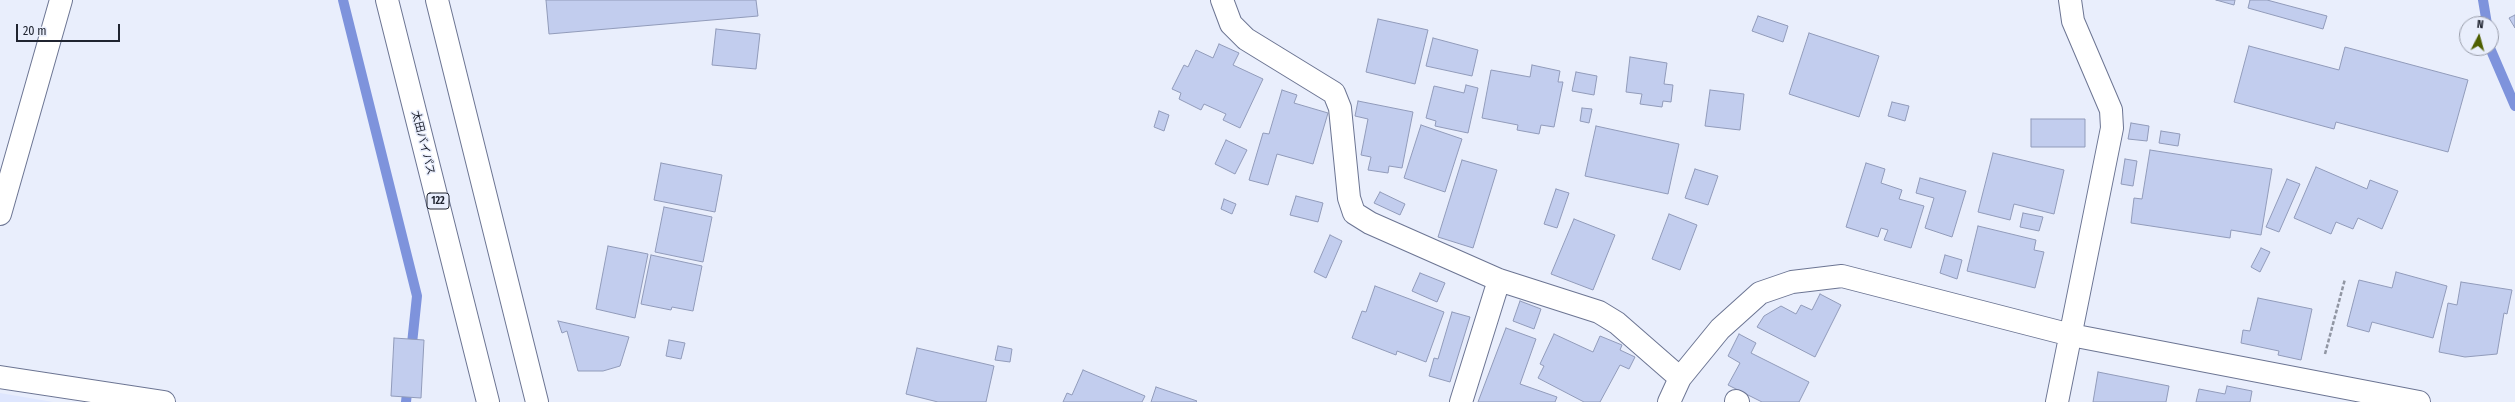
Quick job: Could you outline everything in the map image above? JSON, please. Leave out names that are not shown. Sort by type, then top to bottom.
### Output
[{"type":"main road","points":[[0,214],[61,0]]},
{"type":"main road","name":"太田バイパス","points":[[387,0],[488,402]]},
{"type":"main road","points":[[437,0],[537,402]]},
{"type":"main road","points":[[1222,0],[1231,24],[1246,39],[1334,93],[1340,108],[1350,198],[1354,214],[1370,223],[1499,280],[1599,312],[1618,323],[1680,378]]},
{"type":"main road","points":[[2057,402],[2112,128],[2111,110],[2073,21],[2070,0]]},
{"type":"main road","points":[[1669,402],[1680,378],[1720,329],[1760,293],[1792,282],[1842,276],[2071,335],[2318,384],[2419,402]]},
{"type":"main road","points":[[1461,402],[1499,280]]},
{"type":"main road","points":[[0,377],[164,402]]},
{"type":"path","points":[[2318,384],[2345,279]]},
{"type":"shaded area","points":[[0,393],[53,402],[0,402]]},
{"type":"building","points":[[546,0],[756,0],[758,16],[549,34]]},
{"type":"building","points":[[2216,0],[2235,0],[2234,5]]},
{"type":"building","points":[[2250,0],[2267,0],[2327,16],[2323,29],[2248,8]]},
{"type":"building","points":[[2515,15],[2515,28],[2509,18]]},
{"type":"building","points":[[1758,16],[1788,26],[1783,42],[1752,31]]},
{"type":"building","points":[[1378,19],[1428,30],[1415,84],[1366,72]]},
{"type":"building","points":[[716,29],[760,34],[756,69],[712,65]]},
{"type":"building","points":[[1809,33],[1879,56],[1859,117],[1789,94]]},
{"type":"building","points":[[1433,38],[1478,50],[1472,76],[1426,66]]},
{"type":"building","points":[[1219,44],[1239,53],[1233,65],[1263,79],[1240,128],[1223,120],[1226,114],[1204,104],[1201,110],[1179,99],[1181,93],[1172,89],[1184,65],[1188,67],[1196,50],[1213,58]]},
{"type":"building","points":[[2249,46],[2339,70],[2345,47],[2468,80],[2448,152],[2336,122],[2334,129],[2234,102]]},
{"type":"building","points":[[1630,57],[1667,63],[1664,84],[1673,85],[1671,102],[1663,101],[1662,107],[1640,104],[1642,94],[1626,92]]},
{"type":"building","points":[[1532,65],[1560,71],[1558,82],[1563,82],[1554,127],[1541,125],[1539,134],[1517,130],[1518,125],[1482,118],[1491,70],[1530,77]]},
{"type":"building","points":[[1576,72],[1597,76],[1594,95],[1572,91]]},
{"type":"building","points":[[1466,85],[1478,88],[1468,133],[1435,126],[1436,121],[1426,118],[1434,86],[1464,93]]},
{"type":"building","points":[[1282,90],[1297,95],[1294,103],[1328,113],[1313,164],[1277,154],[1268,185],[1249,180],[1263,133],[1269,134]]},
{"type":"building","points":[[1710,90],[1744,94],[1740,130],[1705,126]]},
{"type":"building","points":[[1358,101],[1413,112],[1402,168],[1389,166],[1388,173],[1368,170],[1371,157],[1361,155],[1368,119],[1355,116]]},
{"type":"building","points":[[1892,102],[1909,106],[1905,121],[1888,116]]},
{"type":"building","points":[[1582,108],[1592,109],[1589,123],[1580,121]]},
{"type":"building","points":[[1159,111],[1169,115],[1164,131],[1154,127]]},
{"type":"building","points":[[2031,119],[2085,119],[2085,147],[2031,147]]},
{"type":"building","points":[[2131,123],[2149,126],[2147,141],[2128,139]]},
{"type":"building","points":[[1421,125],[1462,139],[1445,192],[1404,178]]},
{"type":"building","points":[[1596,126],[1679,144],[1668,194],[1585,176]]},
{"type":"building","points":[[2161,131],[2180,134],[2178,146],[2159,143]]},
{"type":"building","points":[[1226,140],[1247,150],[1235,174],[1215,164]]},
{"type":"building","points":[[2150,150],[2272,169],[2261,235],[2231,230],[2230,238],[2131,223],[2134,198],[2142,199]]},
{"type":"building","points":[[1993,153],[2064,170],[2054,214],[2014,204],[2010,220],[1978,212]]},
{"type":"building","points":[[2125,159],[2137,161],[2133,186],[2121,184]]},
{"type":"building","points":[[1462,160],[1497,170],[1473,248],[1438,237]]},
{"type":"building","points":[[661,163],[722,175],[715,212],[654,200]]},
{"type":"building","points":[[1866,163],[1885,169],[1881,183],[1902,190],[1899,199],[1924,206],[1911,248],[1884,240],[1888,230],[1881,228],[1878,237],[1846,227]]},
{"type":"building","points":[[2316,167],[2367,189],[2370,180],[2398,191],[2382,229],[2358,218],[2353,229],[2336,222],[2331,234],[2294,218]]},
{"type":"building","points":[[1695,169],[1718,176],[1708,205],[1685,198]]},
{"type":"building","points":[[1920,178],[1966,191],[1952,237],[1925,228],[1934,198],[1916,193]]},
{"type":"building","points":[[2287,179],[2300,184],[2279,232],[2266,227]]},
{"type":"building","points":[[1556,189],[1569,193],[1557,228],[1544,224]]},
{"type":"building","points":[[1380,192],[1405,204],[1400,215],[1374,203]]},
{"type":"building","points":[[1296,196],[1323,203],[1318,222],[1290,215]]},
{"type":"building","points":[[1224,199],[1236,204],[1232,214],[1221,209]]},
{"type":"building","points":[[664,207],[712,217],[703,262],[655,252]]},
{"type":"building","points":[[2023,213],[2043,217],[2039,231],[2020,227]]},
{"type":"building","points":[[1669,214],[1697,225],[1680,270],[1652,259]]},
{"type":"building","points":[[1574,219],[1615,235],[1593,290],[1551,274]]},
{"type":"building","points":[[1978,226],[2036,240],[2034,250],[2044,252],[2035,288],[1967,271]]},
{"type":"building","points":[[1330,235],[1342,241],[1326,278],[1314,272]]},
{"type":"building","points":[[608,246],[648,254],[635,318],[596,309]]},
{"type":"building","points":[[2261,248],[2270,252],[2260,272],[2251,267]]},
{"type":"building","points":[[651,255],[702,266],[693,311],[672,307],[671,310],[641,304]]},
{"type":"building","points":[[1945,255],[1962,260],[1957,279],[1940,273]]},
{"type":"building","points":[[2396,272],[2447,286],[2433,338],[2372,322],[2369,332],[2347,326],[2359,280],[2392,288]]},
{"type":"building","points":[[1420,273],[1445,283],[1437,302],[1412,291]]},
{"type":"building","points":[[2461,282],[2512,290],[2507,314],[2504,313],[2497,354],[2465,357],[2439,352],[2448,303],[2457,305]]},
{"type":"building","points":[[1375,286],[1444,312],[1426,362],[1397,351],[1396,355],[1352,338],[1362,311],[1366,312]]},
{"type":"building","points":[[1820,294],[1841,305],[1815,357],[1757,327],[1764,316],[1781,306],[1796,314],[1801,305],[1812,310]]},
{"type":"building","points":[[2258,298],[2312,309],[2301,360],[2278,355],[2279,351],[2241,343],[2243,330],[2250,331]]},
{"type":"building","points":[[1520,301],[1541,309],[1534,329],[1513,321]]},
{"type":"building","points":[[1452,312],[1470,317],[1450,382],[1429,376],[1434,358],[1438,359]]},
{"type":"building","points":[[558,321],[629,337],[620,366],[603,371],[578,371],[567,331],[562,333]]},
{"type":"building","points":[[1506,328],[1536,339],[1520,384],[1557,397],[1555,402],[1478,402]]},
{"type":"building","points":[[1554,334],[1593,352],[1600,336],[1622,345],[1620,350],[1635,357],[1629,369],[1620,365],[1600,402],[1584,402],[1538,378],[1544,366],[1540,364]]},
{"type":"building","points":[[1739,334],[1756,343],[1751,353],[1809,382],[1799,402],[1762,402],[1728,385],[1740,363],[1728,356]]},
{"type":"building","points":[[394,338],[424,340],[421,398],[391,396]]},
{"type":"building","points":[[669,340],[685,343],[681,359],[666,356]]},
{"type":"building","points":[[998,346],[1012,349],[1010,362],[995,360]]},
{"type":"building","points":[[917,348],[994,366],[986,402],[938,402],[906,394]]},
{"type":"building","points":[[1083,370],[1145,396],[1142,402],[1063,402],[1067,393],[1072,395]]},
{"type":"building","points":[[2098,372],[2169,386],[2166,402],[2093,402]]},
{"type":"building","points":[[2227,386],[2252,391],[2250,402],[2196,402],[2199,389],[2225,394]]},
{"type":"building","points":[[1156,387],[1197,401],[1151,402]]},
{"type":"waterway","points":[[343,0],[417,296],[411,353]]},
{"type":"waterway","points":[[2483,0],[2486,16]]},
{"type":"waterway","points":[[2493,56],[2515,106]]},
{"type":"waterway","points":[[406,402],[408,384]]}]
